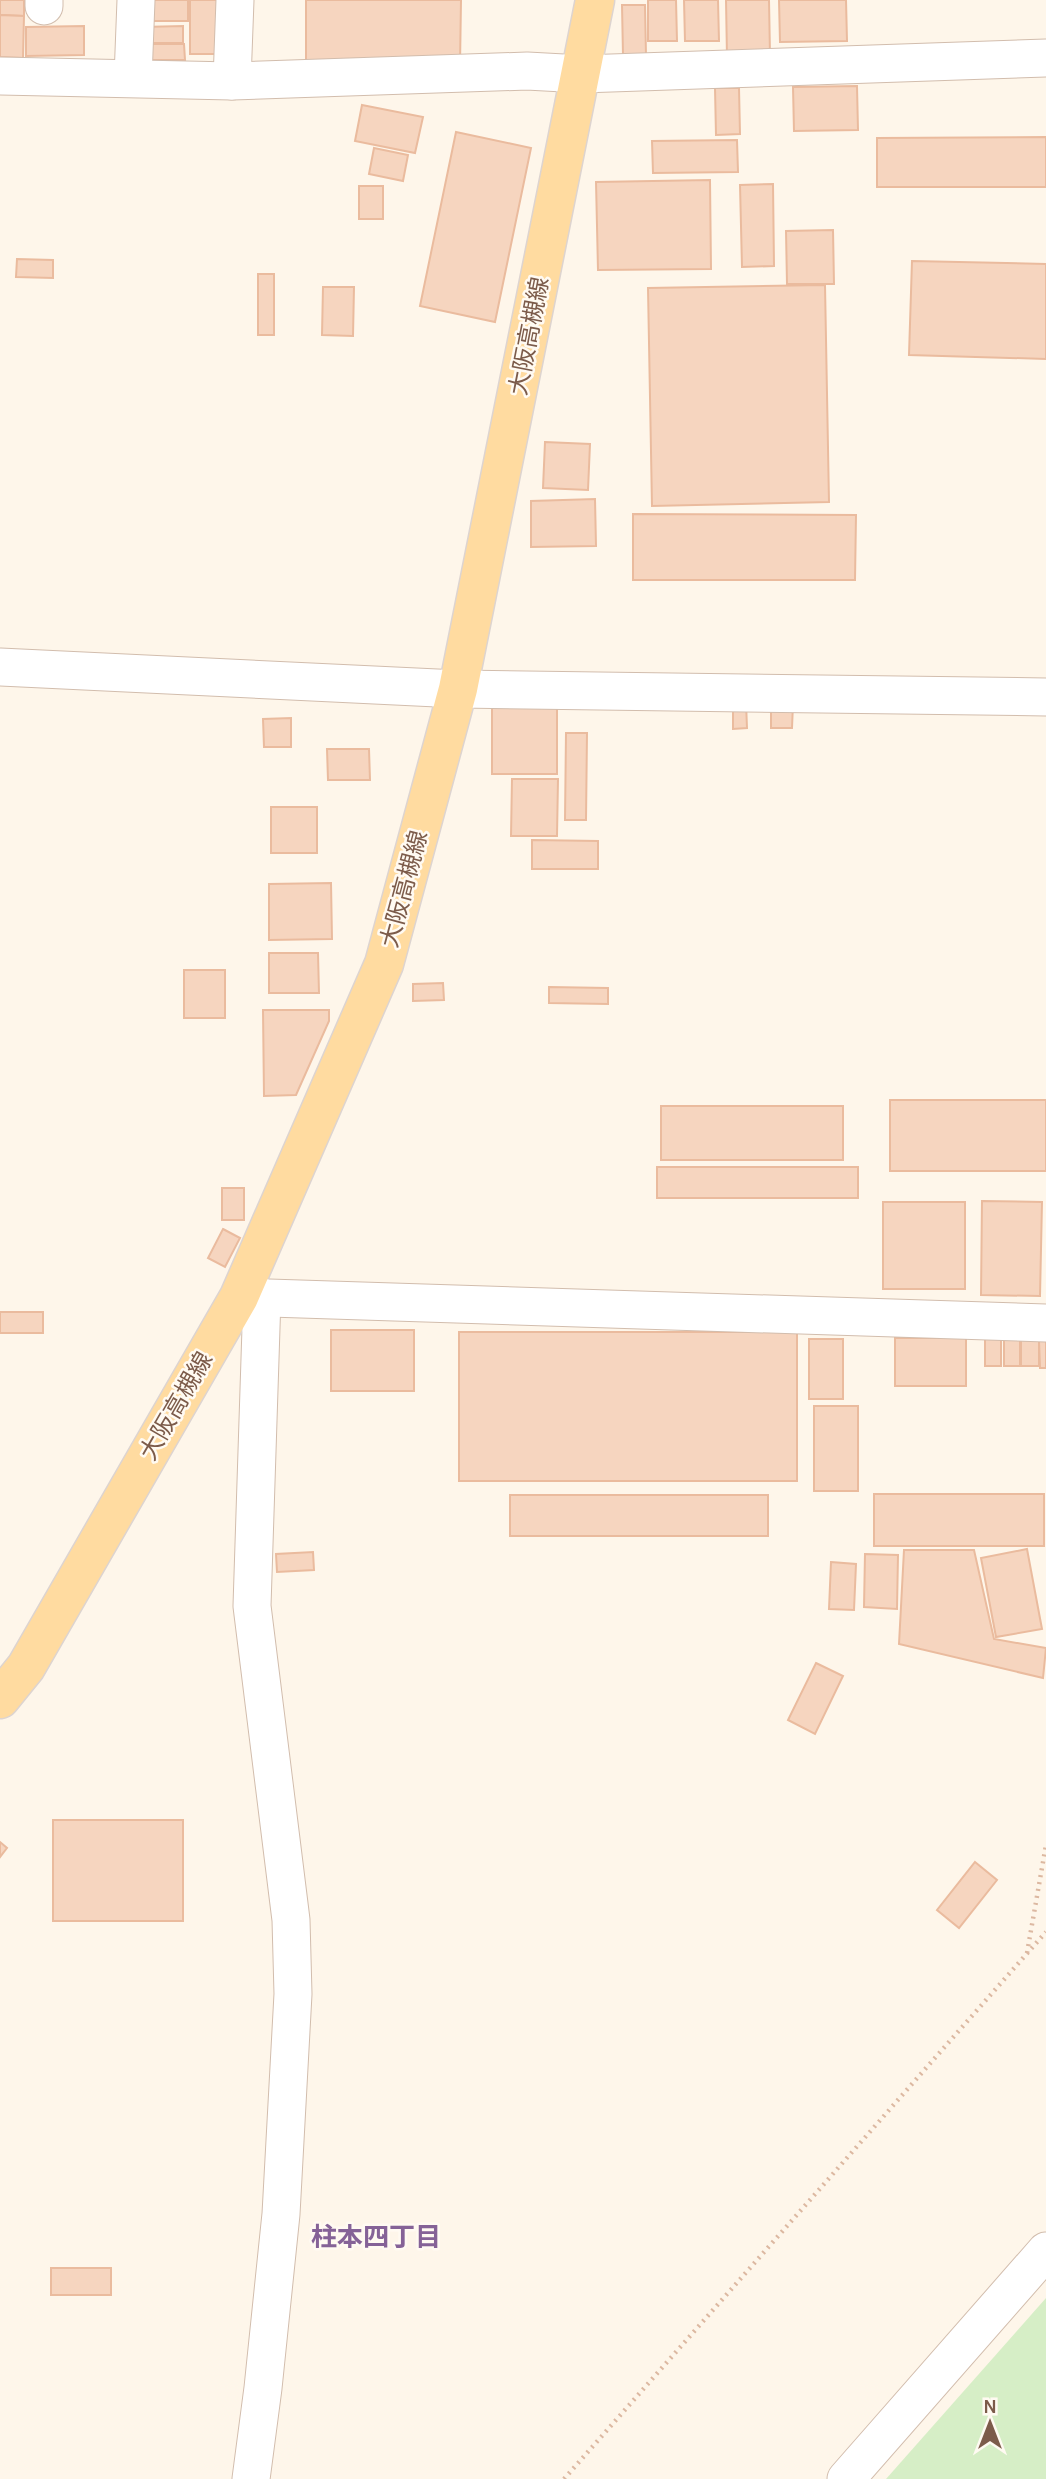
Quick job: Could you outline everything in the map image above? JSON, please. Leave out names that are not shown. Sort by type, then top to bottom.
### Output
[{"type":"main road","name":"大阪高槻線","points":[[0,1699],[26,1667],[251,1297],[384,964],[458,689],[596,0]]},
{"type":"street","points":[[133,78],[136,0]]},
{"type":"street","points":[[232,81],[235,0]]},
{"type":"street","points":[[0,76],[232,81],[527,71],[582,74],[1046,58]]},
{"type":"street","points":[[0,667],[458,689],[1046,698]]},
{"type":"street","points":[[251,2479],[281,2214],[293,1994],[291,1920],[285,1862],[252,1606],[251,1297],[1046,1323]]},
{"type":"street","points":[[846,2479],[1046,2251]]},
{"type":"path","points":[[1027,1954],[1046,1845]]},
{"type":"path","points":[[564,2479],[1046,1932]]},
{"type":"green space","points":[[1046,2298],[1046,2479],[886,2479]]},
{"type":"building","points":[[0,0],[24,0],[24,16],[0,15]]},
{"type":"building","points":[[150,0],[188,0],[188,21],[150,21]]},
{"type":"building","points":[[190,0],[224,0],[225,54],[190,54]]},
{"type":"building","points":[[306,0],[461,0],[460,65],[306,63]]},
{"type":"building","points":[[648,0],[676,0],[677,41],[648,41]]},
{"type":"building","points":[[684,0],[718,0],[719,41],[685,41]]},
{"type":"building","points":[[726,0],[769,0],[770,55],[727,57]]},
{"type":"building","points":[[779,0],[846,0],[847,41],[780,42]]},
{"type":"building","points":[[622,5],[645,5],[646,55],[623,55]]},
{"type":"building","points":[[0,15],[24,16],[23,58],[0,57]]},
{"type":"building","points":[[84,26],[84,55],[26,56],[26,27]]},
{"type":"building","points":[[183,26],[183,43],[142,43],[142,27]]},
{"type":"building","points":[[143,44],[184,44],[185,60],[143,60]]},
{"type":"building","points":[[857,86],[858,130],[794,131],[793,87]]},
{"type":"building","points":[[715,88],[739,88],[740,134],[716,135]]},
{"type":"building","points":[[362,105],[423,117],[415,153],[355,141]]},
{"type":"building","points":[[456,132],[531,148],[495,322],[420,306]]},
{"type":"building","points":[[1046,137],[1046,187],[877,187],[877,138]]},
{"type":"building","points":[[737,140],[738,172],[653,173],[652,141]]},
{"type":"building","points":[[374,148],[408,155],[403,181],[369,174]]},
{"type":"building","points":[[710,180],[711,269],[598,270],[596,182]]},
{"type":"building","points":[[773,184],[774,266],[742,267],[740,185]]},
{"type":"building","points":[[359,186],[383,186],[383,219],[359,219]]},
{"type":"building","points":[[833,230],[834,284],[787,284],[786,231]]},
{"type":"building","points":[[17,259],[53,260],[53,278],[16,277]]},
{"type":"building","points":[[912,261],[1046,264],[1046,359],[909,355]]},
{"type":"building","points":[[258,274],[274,274],[274,335],[258,335]]},
{"type":"building","points":[[825,285],[829,502],[652,506],[648,288]]},
{"type":"building","points":[[323,287],[354,287],[353,336],[322,335]]},
{"type":"building","points":[[545,442],[590,444],[588,490],[543,488]]},
{"type":"building","points":[[595,499],[596,546],[531,547],[531,501]]},
{"type":"building","points":[[633,514],[856,515],[855,580],[633,580]]},
{"type":"building","points":[[733,702],[746,702],[747,728],[733,729]]},
{"type":"building","points":[[771,703],[793,704],[792,728],[771,728]]},
{"type":"building","points":[[492,706],[557,706],[557,774],[492,774]]},
{"type":"building","points":[[291,718],[291,747],[264,747],[263,719]]},
{"type":"building","points":[[566,733],[587,733],[586,820],[565,820]]},
{"type":"building","points":[[327,749],[369,749],[370,780],[328,780]]},
{"type":"building","points":[[512,779],[558,779],[557,836],[511,836]]},
{"type":"building","points":[[271,807],[317,807],[317,853],[271,853]]},
{"type":"building","points":[[532,840],[598,841],[598,869],[532,869]]},
{"type":"building","points":[[331,883],[332,939],[269,940],[269,884]]},
{"type":"building","points":[[269,953],[318,953],[319,993],[269,993]]},
{"type":"building","points":[[184,970],[225,970],[225,1018],[184,1018]]},
{"type":"building","points":[[443,983],[444,1000],[413,1001],[413,984]]},
{"type":"building","points":[[549,987],[608,988],[608,1004],[549,1003]]},
{"type":"building","points":[[263,1010],[329,1010],[329,1021],[296,1095],[264,1096]]},
{"type":"building","points":[[890,1100],[1046,1100],[1046,1171],[890,1171]]},
{"type":"building","points":[[661,1106],[843,1106],[843,1160],[661,1160]]},
{"type":"building","points":[[657,1167],[858,1167],[858,1198],[657,1198]]},
{"type":"building","points":[[222,1188],[244,1188],[244,1220],[222,1220]]},
{"type":"building","points":[[982,1201],[1042,1202],[1040,1296],[981,1295]]},
{"type":"building","points":[[883,1202],[965,1202],[965,1289],[883,1289]]},
{"type":"building","points":[[223,1229],[240,1238],[225,1267],[208,1258]]},
{"type":"building","points":[[0,1312],[43,1312],[43,1333],[0,1333]]},
{"type":"building","points":[[331,1330],[414,1330],[414,1391],[331,1391]]},
{"type":"building","points":[[459,1332],[797,1332],[797,1481],[459,1481]]},
{"type":"building","points":[[985,1336],[1001,1336],[1001,1366],[985,1366]]},
{"type":"building","points":[[1004,1336],[1020,1336],[1020,1366],[1004,1366]]},
{"type":"building","points":[[1021,1336],[1039,1336],[1039,1366],[1021,1366]]},
{"type":"building","points":[[895,1338],[966,1338],[966,1386],[895,1386]]},
{"type":"building","points":[[809,1339],[843,1339],[843,1399],[809,1399]]},
{"type":"building","points":[[1039,1341],[1046,1341],[1046,1368],[1040,1368]]},
{"type":"building","points":[[814,1406],[858,1406],[858,1491],[814,1491]]},
{"type":"building","points":[[874,1494],[1044,1494],[1044,1546],[874,1546]]},
{"type":"building","points":[[510,1495],[768,1495],[768,1536],[510,1536]]},
{"type":"building","points":[[1027,1549],[1042,1629],[996,1637],[981,1558]]},
{"type":"building","points":[[904,1550],[974,1550],[994,1639],[1046,1648],[1043,1678],[899,1644]]},
{"type":"building","points":[[313,1552],[314,1570],[277,1572],[276,1554]]},
{"type":"building","points":[[865,1554],[898,1555],[897,1609],[864,1607]]},
{"type":"building","points":[[831,1562],[856,1564],[854,1610],[829,1609]]},
{"type":"building","points":[[816,1663],[843,1676],[815,1734],[788,1720]]},
{"type":"building","points":[[53,1820],[183,1820],[183,1921],[53,1921]]},
{"type":"building","points":[[0,1842],[7,1848],[0,1857]]},
{"type":"building","points":[[975,1862],[997,1880],[959,1928],[937,1910]]},
{"type":"building","points":[[51,2268],[111,2268],[111,2295],[51,2295]]},
{"type":"district","name":"柱本四丁目","points":[[376,2237]]}]
